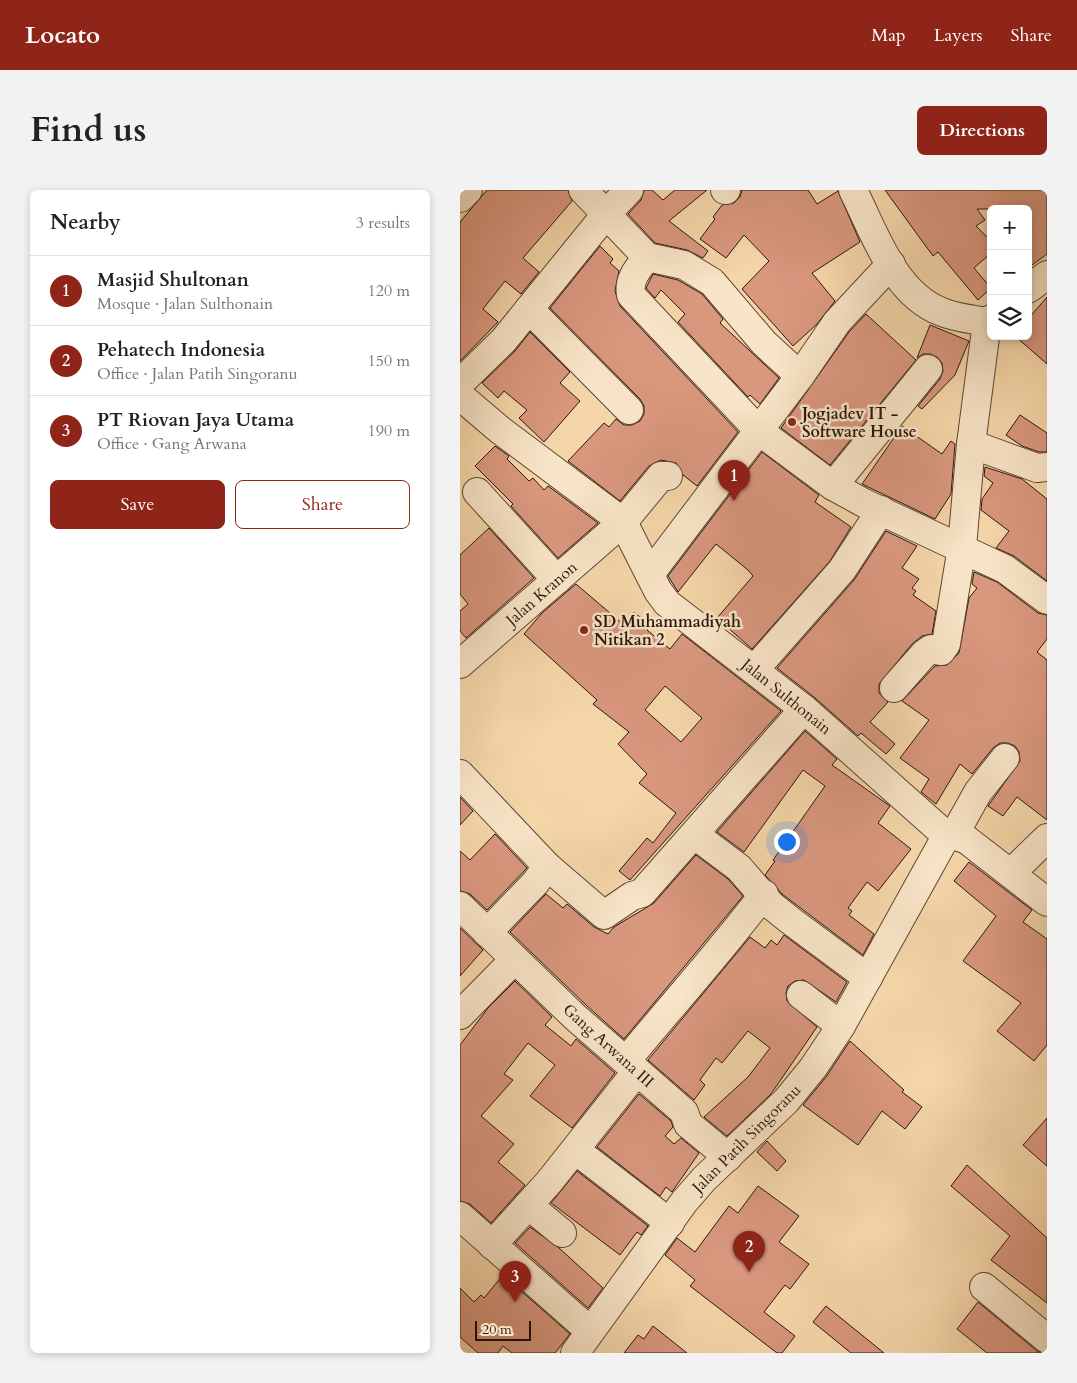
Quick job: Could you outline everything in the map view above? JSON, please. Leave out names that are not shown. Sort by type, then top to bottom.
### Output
[{"type":"street","points":[[460,198],[468,190]]},
{"type":"street","points":[[583,190],[648,257],[684,265],[712,282],[725,294],[764,343],[800,376]]},
{"type":"street","points":[[460,383],[497,347],[607,213],[629,190]]},
{"type":"street","points":[[853,190],[891,264],[904,283],[930,306],[942,312],[987,320]]},
{"type":"street","points":[[648,257],[630,283],[631,295],[759,431],[833,486],[1005,569],[1047,600]]},
{"type":"street","points":[[650,574],[800,376],[837,322],[891,264]]},
{"type":"street","points":[[1032,286],[1047,274]]},
{"type":"street","points":[[529,310],[628,410]]},
{"type":"street","points":[[894,688],[924,654],[931,649],[943,650],[962,548],[971,444],[987,334]]},
{"type":"street","points":[[833,486],[928,369]]},
{"type":"street","points":[[460,396],[500,430],[623,522]]},
{"type":"street","points":[[971,444],[1037,468],[1047,467]]},
{"type":"street","name":"Jalan Kranon","points":[[460,664],[623,522],[661,476],[668,476]]},
{"type":"street","points":[[477,492],[557,580]]},
{"type":"street","points":[[755,669],[842,570],[881,510]]},
{"type":"street","name":"Jalan Sulthonain","points":[[623,522],[658,591],[667,603],[755,669],[804,709],[951,836],[967,840],[1047,902]]},
{"type":"street","points":[[460,774],[547,866],[604,915],[632,896],[642,893],[804,709]]},
{"type":"street","name":"Jalan Patih Singoranu","points":[[582,1342],[693,1191],[786,1101],[813,1068],[840,1026],[978,792],[1005,758]]},
{"type":"street","points":[[695,835],[739,868],[764,894],[771,905],[790,921],[868,978]]},
{"type":"street","points":[[1011,873],[1047,838]]},
{"type":"street","points":[[487,933],[536,882],[547,866]]},
{"type":"street","points":[[492,1245],[528,1205],[583,1152],[631,1066],[685,989],[729,940],[764,894]]},
{"type":"street","name":"Gang Arwana III","points":[[460,906],[631,1066],[684,1112],[688,1124],[728,1157]]},
{"type":"street","points":[[460,1015],[515,959]]},
{"type":"street","points":[[801,995],[840,1026]]},
{"type":"street","points":[[583,1152],[670,1223]]},
{"type":"street","points":[[528,1205],[562,1233]]},
{"type":"street","points":[[460,1216],[492,1245],[582,1342]]},
{"type":"street","points":[[984,1287],[1047,1339]]},
{"type":"building","points":[[487,190],[568,190],[572,201],[523,258],[539,272],[521,294],[505,281],[483,309],[498,322],[460,361],[460,222]]},
{"type":"building","points":[[644,190],[652,190],[663,200],[675,190],[707,190],[669,221],[708,251],[703,258],[687,250],[655,243],[628,214],[641,200]]},
{"type":"building","points":[[742,190],[808,190],[817,204],[838,191],[860,242],[812,273],[835,301],[817,324],[793,346],[742,289],[769,261],[744,235],[726,258],[700,239],[715,219],[713,217],[722,205],[734,203],[740,197]]},
{"type":"building","points":[[885,190],[1047,190],[1047,254],[1032,265],[1032,205],[987,205],[987,209],[977,209],[985,220],[976,226],[987,237],[987,257],[974,268],[987,283],[987,292],[978,300],[938,252],[933,256]]},
{"type":"building","points":[[600,246],[613,259],[610,263],[619,271],[615,291],[620,306],[738,432],[697,486],[683,475],[676,463],[661,460],[649,466],[620,501],[568,461],[604,423],[609,427],[616,419],[624,425],[632,425],[640,421],[644,414],[644,406],[640,399],[550,308]]},
{"type":"building","points":[[653,274],[678,280],[702,294],[723,319],[720,323],[779,378],[760,404],[750,395],[748,397],[678,322],[685,314],[661,290],[655,298],[646,288]]},
{"type":"building","points":[[1047,297],[1047,364],[1020,340],[1032,340],[1032,314]]},
{"type":"building","points":[[866,314],[916,360],[830,465],[781,428],[849,332]]},
{"type":"building","points":[[930,325],[969,341],[955,375],[922,409],[918,406],[940,379],[943,371],[942,363],[937,357],[923,354],[917,358]]},
{"type":"building","points":[[530,332],[570,372],[560,383],[580,401],[544,442],[519,418],[527,410],[504,391],[498,398],[482,383],[515,351]]},
{"type":"building","points":[[1020,415],[1047,433],[1047,452],[1039,452],[1022,446],[1006,435]]},
{"type":"building","points":[[902,426],[942,454],[951,441],[955,444],[951,494],[935,519],[862,484]]},
{"type":"building","points":[[495,446],[509,456],[507,459],[529,481],[533,478],[544,490],[548,486],[598,523],[558,558],[511,506],[513,504],[475,466]]},
{"type":"building","points":[[762,452],[819,495],[815,502],[851,527],[830,561],[752,649],[717,618],[753,576],[748,570],[716,544],[678,592],[668,576]]},
{"type":"building","points":[[985,467],[1022,479],[1047,499],[1047,581],[1014,556],[996,548],[1009,531],[981,510],[982,499],[993,483],[984,476]]},
{"type":"building","points":[[489,528],[534,578],[466,638],[460,631],[460,611],[468,604],[460,594],[460,555]]},
{"type":"building","points":[[886,531],[917,546],[902,568],[919,579],[912,588],[916,591],[913,595],[936,611],[932,634],[922,636],[912,644],[879,684],[879,693],[888,702],[870,722],[895,744],[886,754],[861,733],[858,736],[814,697],[777,668],[854,580]]},
{"type":"building","points":[[974,572],[997,582],[1038,613],[1047,615],[1047,639],[1037,652],[1047,660],[1047,820],[1017,797],[1003,816],[988,806],[1020,761],[1019,752],[1015,746],[1008,743],[1000,743],[993,748],[972,774],[960,764],[936,804],[921,792],[929,779],[900,758],[929,720],[902,701],[935,666],[947,665],[959,653],[969,598],[977,588],[972,584]]},
{"type":"building","points":[[576,584],[624,625],[634,612],[651,626],[647,630],[670,649],[682,634],[781,711],[630,880],[619,871],[647,838],[653,843],[676,813],[639,783],[647,774],[618,744],[629,732],[593,704],[597,700],[524,634],[542,613]],"holes":[[[665,686],[702,718],[681,742],[645,710]]]},
{"type":"building","points":[[805,731],[837,759],[832,765],[890,806],[878,823],[911,849],[878,891],[867,882],[848,908],[852,911],[849,915],[874,934],[863,955],[782,894],[765,875],[775,861],[773,860],[825,786],[803,770],[744,852],[717,832]]},
{"type":"building","points":[[460,797],[473,811],[460,825]]},
{"type":"building","points":[[495,834],[527,868],[487,910],[470,894],[460,891],[460,851],[470,860]]},
{"type":"building","points":[[696,855],[728,879],[743,896],[624,1039],[510,932],[546,894],[563,908],[567,904],[594,927],[608,934],[614,927],[654,903]]},
{"type":"building","points":[[969,862],[1032,910],[1023,922],[1047,939],[1047,1045],[1034,1061],[997,1031],[1021,1003],[963,961],[996,916],[954,881]]},
{"type":"building","points":[[460,928],[483,950],[460,976]]},
{"type":"building","points":[[784,935],[847,982],[836,1002],[804,980],[795,981],[788,986],[786,993],[787,1001],[817,1027],[771,1094],[727,1136],[704,1117],[748,1077],[770,1048],[748,1031],[722,1063],[716,1058],[700,1080],[705,1085],[694,1100],[648,1060],[750,937],[765,948],[771,940],[777,945]]},
{"type":"building","points":[[515,981],[552,1017],[545,1025],[571,1046],[576,1039],[615,1073],[572,1128],[530,1096],[555,1065],[528,1043],[504,1074],[513,1080],[481,1116],[514,1144],[498,1162],[525,1185],[491,1223],[470,1204],[460,1201],[460,1045],[488,1008]]},
{"type":"building","points":[[850,1041],[904,1090],[902,1092],[922,1107],[905,1129],[882,1111],[858,1145],[803,1105],[826,1077]]},
{"type":"building","points":[[639,1094],[671,1121],[673,1127],[665,1136],[674,1144],[681,1138],[699,1153],[672,1192],[666,1187],[660,1196],[597,1147]]},
{"type":"building","points":[[1047,1118],[1047,1166],[1023,1145]]},
{"type":"building","points":[[767,1141],[786,1161],[777,1171],[757,1152]]},
{"type":"building","points":[[967,1165],[1047,1238],[1047,1303],[991,1260],[1010,1236],[951,1186]]},
{"type":"building","points":[[577,1171],[648,1226],[641,1235],[637,1232],[620,1255],[551,1203]]},
{"type":"building","points":[[758,1186],[799,1216],[779,1242],[809,1264],[790,1289],[785,1285],[764,1312],[795,1336],[782,1353],[777,1353],[690,1286],[695,1280],[665,1255],[677,1238],[695,1252],[729,1206],[738,1213]]},
{"type":"building","points":[[530,1227],[559,1248],[603,1288],[588,1308],[515,1243]]},
{"type":"building","points":[[503,1275],[570,1334],[555,1353],[512,1353],[503,1346],[498,1353],[478,1353],[460,1337],[460,1288],[474,1302],[481,1295],[484,1298]]},
{"type":"building","points":[[978,1302],[1041,1353],[987,1353],[957,1329]]},
{"type":"building","points":[[826,1306],[884,1353],[851,1353],[813,1322]]},
{"type":"building","points":[[653,1326],[687,1353],[624,1353],[638,1335],[644,1339]]},
{"type":"place","name":"Jogjadev IT - Software House","points":[[792,422]]},
{"type":"place","name":"Masjid Shultonan","points":[[734,501]]},
{"type":"place","name":"SD Muhammadiyah Nitikan 2","points":[[584,630]]},
{"type":"place","name":"Pehatech Indonesia","points":[[749,1272]]},
{"type":"place","name":"PT Riovan Jaya Utama","points":[[515,1302]]}]
